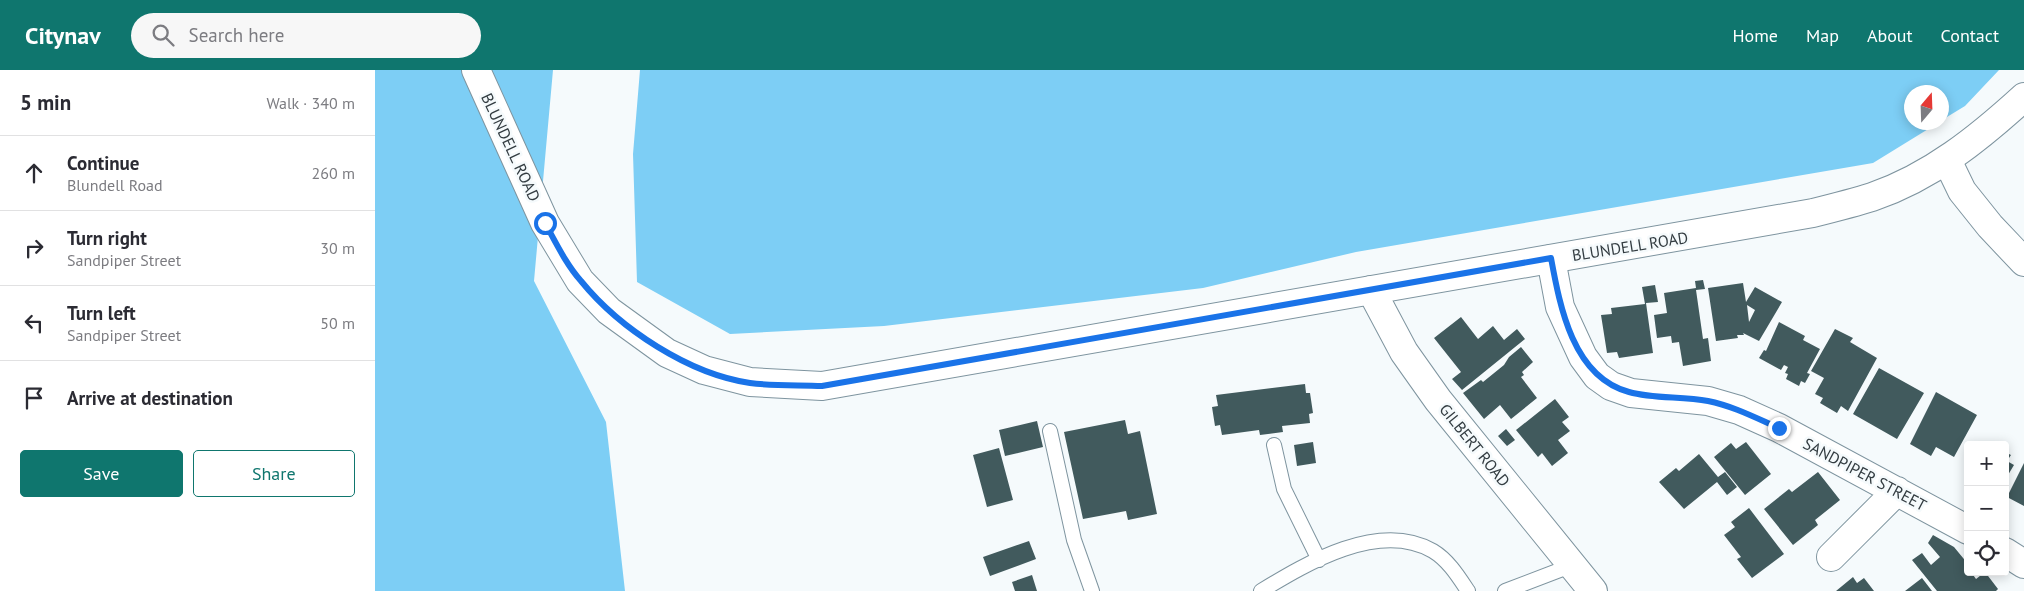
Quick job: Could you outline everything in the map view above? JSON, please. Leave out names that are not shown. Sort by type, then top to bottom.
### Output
[{"type":"street","name":"BLUNDELL ROAD","points":[[476,70],[545,223],[558,247],[580,281],[609,310],[667,353],[703,370],[750,382],[822,386],[1813,213],[1873,197],[1921,175],[1947,160],[1987,131],[2024,97]]},
{"type":"street","points":[[1947,160],[1962,191],[1990,226],[2024,262]]},
{"type":"street","name":"SANDPIPER STREET","points":[[1551,258],[1560,307],[1583,357],[1597,376],[1611,386],[1631,393],[1709,401],[1739,410],[1779,428],[1964,528]]},
{"type":"street","name":"GILBERT ROAD","points":[[1371,290],[1404,352],[1438,400],[1593,591]]},
{"type":"street","points":[[1831,557],[1897,491]]},
{"type":"street","points":[[2009,555],[2024,564]]},
{"type":"lane","points":[[1050,431],[1074,540],[1092,591]]},
{"type":"lane","points":[[1274,445],[1284,489],[1319,560]]},
{"type":"lane","points":[[1261,591],[1292,572],[1319,560],[1353,546],[1381,540],[1411,543],[1433,551],[1450,565],[1468,591]]},
{"type":"lane","points":[[1505,591],[1573,565]]},
{"type":"shaded area","points":[[375,70],[553,70],[534,281],[606,422],[625,591],[375,591]]},
{"type":"shaded area","points":[[640,70],[1999,70],[1965,106],[1949,116],[1949,85],[1904,85],[1904,130],[1927,130],[1873,163],[1356,252],[1203,288],[884,326],[730,334],[637,282],[633,154]]},
{"type":"building","points":[[1703,280],[1705,289],[1696,290],[1703,339],[1708,338],[1711,361],[1683,366],[1679,342],[1672,343],[1671,336],[1657,338],[1654,315],[1667,313],[1664,293],[1696,288],[1695,281]]},
{"type":"building","points":[[1743,283],[1746,302],[1755,287],[1782,302],[1759,341],[1743,333],[1744,335],[1737,335],[1738,338],[1716,341],[1708,288]],"holes":[[[1747,305],[1755,310],[1749,322]]]},
{"type":"building","points":[[1655,285],[1658,302],[1646,303],[1653,353],[1619,358],[1617,352],[1607,353],[1601,315],[1612,314],[1611,308],[1645,304],[1642,287]]},
{"type":"building","points":[[1461,317],[1478,339],[1493,326],[1504,340],[1517,329],[1525,339],[1462,390],[1452,379],[1461,372],[1434,338]]},
{"type":"building","points":[[1779,322],[1805,336],[1803,340],[1820,349],[1807,373],[1810,374],[1805,383],[1801,381],[1799,386],[1786,379],[1788,374],[1785,373],[1788,367],[1784,365],[1781,370],[1759,358],[1764,350],[1766,351]]},
{"type":"building","points":[[1835,329],[1853,338],[1850,342],[1877,358],[1848,411],[1841,406],[1837,413],[1820,403],[1823,398],[1815,394],[1824,378],[1811,371]]},
{"type":"building","points":[[1521,347],[1533,362],[1522,372],[1524,375],[1521,377],[1537,398],[1511,419],[1500,405],[1484,419],[1463,393],[1481,380],[1483,382],[1504,365],[1509,357]]},
{"type":"building","points":[[1879,368],[1924,393],[1897,439],[1853,414]]},
{"type":"building","points":[[1305,384],[1306,393],[1310,393],[1313,413],[1309,414],[1310,423],[1282,426],[1283,432],[1260,435],[1259,430],[1222,435],[1220,425],[1215,426],[1212,407],[1218,406],[1216,395]]},
{"type":"building","points":[[1936,392],[1977,415],[1954,457],[1936,447],[1931,456],[1910,444]]},
{"type":"building","points":[[1555,399],[1569,417],[1562,422],[1570,431],[1558,440],[1568,453],[1552,466],[1542,453],[1538,457],[1516,430]]},
{"type":"building","points":[[1125,420],[1128,434],[1140,431],[1157,514],[1128,520],[1126,511],[1083,519],[1064,432]]},
{"type":"building","points":[[1037,421],[1043,447],[1005,456],[999,430]]},
{"type":"building","points":[[1506,429],[1515,440],[1507,446],[1498,436]]},
{"type":"building","points":[[1313,442],[1316,463],[1297,466],[1294,445]]},
{"type":"building","points":[[1746,442],[1771,474],[1745,495],[1714,457],[1731,443],[1736,449]]},
{"type":"building","points":[[999,448],[1013,500],[987,507],[973,455]]},
{"type":"building","points":[[1699,454],[1718,477],[1725,472],[1737,487],[1727,495],[1717,482],[1684,509],[1659,482],[1676,468],[1679,471]]},
{"type":"building","points":[[2009,462],[2014,465],[2009,473]]},
{"type":"building","points":[[2024,463],[2024,506],[2009,498],[2009,493]]},
{"type":"building","points":[[1818,472],[1840,500],[1815,520],[1818,525],[1793,545],[1764,509],[1789,489],[1792,492]]},
{"type":"building","points":[[1749,508],[1784,554],[1752,578],[1737,559],[1741,557],[1724,535],[1735,527],[1731,522]]},
{"type":"building","points":[[1933,535],[1954,547],[1964,559],[1964,576],[1974,576],[1976,579],[1980,576],[1988,576],[1998,589],[1996,591],[1937,591],[1912,560],[1922,553],[1931,565],[1940,557],[1928,543]]},
{"type":"building","points":[[1029,541],[1036,559],[990,576],[983,557]]},
{"type":"building","points":[[1032,575],[1037,591],[1015,591],[1012,582]]},
{"type":"building","points":[[1853,577],[1857,583],[1864,578],[1874,591],[1836,591]]},
{"type":"building","points":[[1922,578],[1932,591],[1905,591]]},
{"type":"route","points":[[545,223],[580,281],[609,310],[667,353],[703,370],[750,382],[822,386],[1551,258],[1560,307],[1583,357],[1597,376],[1611,386],[1631,393],[1709,401],[1739,410],[1779,428]]}]
